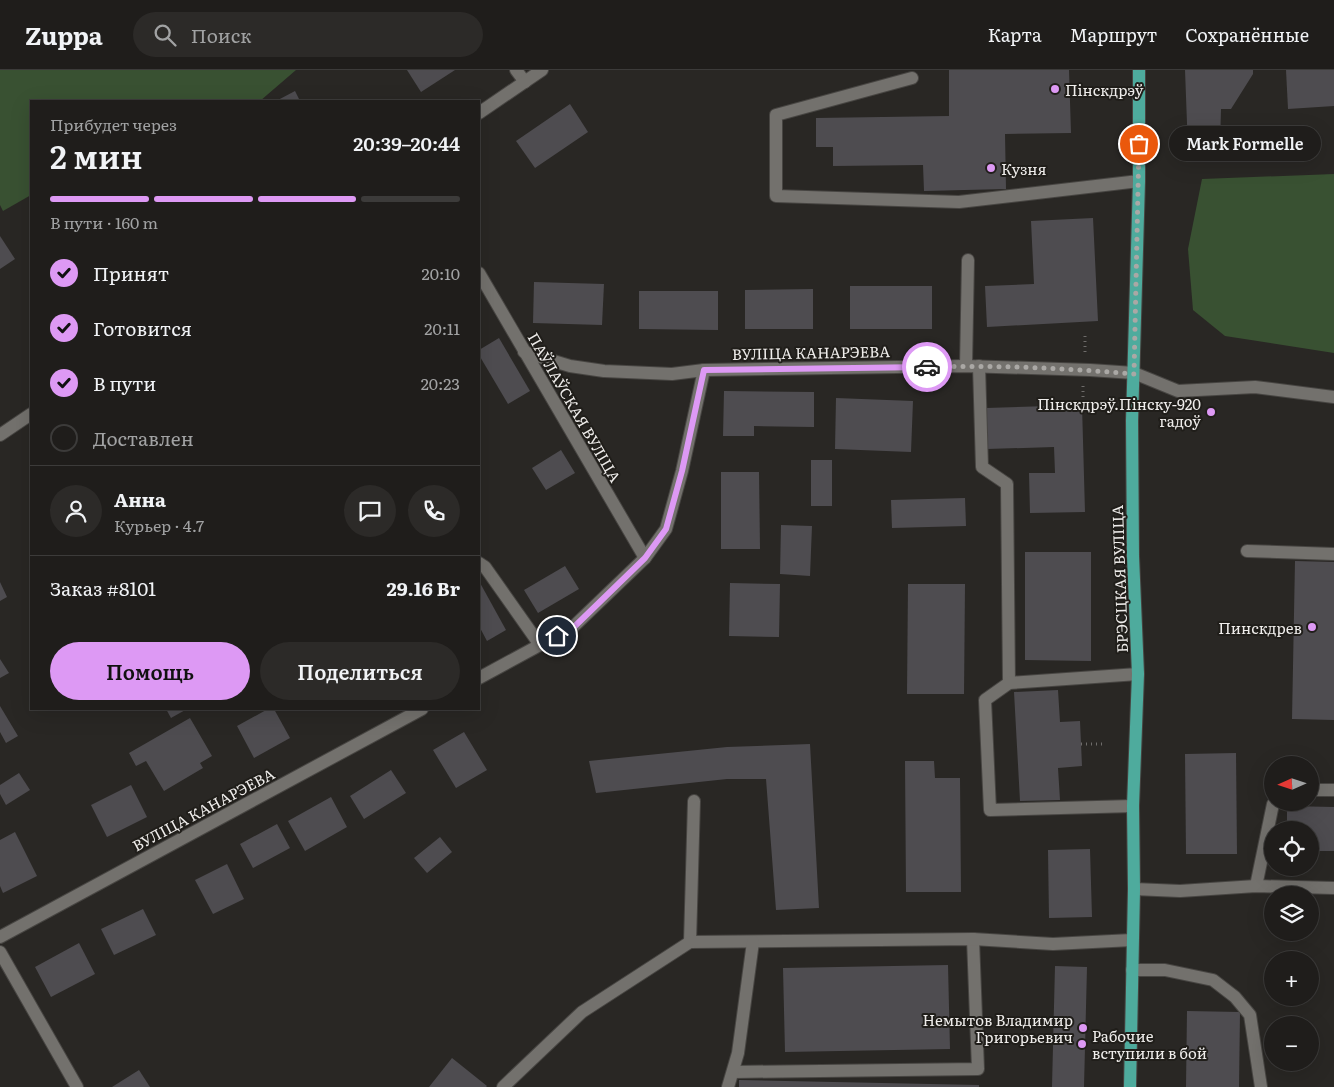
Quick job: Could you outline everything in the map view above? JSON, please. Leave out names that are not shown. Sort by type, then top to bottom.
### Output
[{"type":"main road","name":"БРЭСЦКАЯ ВУЛІЦА","points":[[1130,1087],[1134,889],[1133,806],[1138,674],[1133,537],[1132,421],[1139,181],[1139,70]]},
{"type":"street","points":[[516,70],[526,82]]},
{"type":"street","points":[[480,112],[542,70]]},
{"type":"street","points":[[912,78],[776,115],[776,196],[959,202],[1139,181]]},
{"type":"street","points":[[966,366],[968,260]]},
{"type":"street","name":"ПАЎЛАЎСКАЯ ВУЛІЦА","points":[[480,275],[645,558]]},
{"type":"street","name":"ВУЛІЦА КАНАРЭЕВА","points":[[524,352],[570,366],[604,371],[672,374],[704,370],[979,366],[1090,370],[1134,374],[1178,391],[1255,387],[1334,397]]},
{"type":"street","points":[[979,366],[982,467],[1007,484],[1009,683]]},
{"type":"street","points":[[480,677],[574,627],[645,558],[666,529],[682,471],[704,370]]},
{"type":"street","points":[[0,435],[30,415]]},
{"type":"street","points":[[1247,551],[1334,554]]},
{"type":"street","points":[[480,564],[485,567],[540,645]]},
{"type":"street","points":[[1133,806],[990,810],[985,700],[1009,683],[1138,674]]},
{"type":"street","name":"ВУЛІЦА КАНАРЭЕВА","points":[[0,937],[420,710]]},
{"type":"street","points":[[1319,790],[1334,790]]},
{"type":"street","points":[[690,942],[694,801]]},
{"type":"street","points":[[1256,886],[1272,811]]},
{"type":"street","points":[[1134,889],[1180,890],[1256,886],[1334,888]]},
{"type":"street","points":[[503,1087],[582,1012],[690,942],[973,939],[1053,944],[1132,940]]},
{"type":"street","points":[[732,1072],[978,1069],[973,939]]},
{"type":"street","points":[[728,1087],[738,1053],[753,942]]},
{"type":"street","points":[[0,952],[77,1087]]},
{"type":"street","points":[[1132,970],[1166,970],[1212,980],[1235,997],[1250,1015],[1261,1087]]},
{"type":"path","points":[[1081,744],[1105,744]]},
{"type":"green space","points":[[0,70],[296,70],[261,100],[30,100],[30,196],[3,211],[0,205]]},
{"type":"green space","points":[[1334,174],[1334,353],[1225,336],[1193,310],[1188,249],[1202,179]]},
{"type":"building","points":[[407,70],[455,70],[421,92]]},
{"type":"building","points":[[949,70],[1069,70],[1071,133],[1005,134],[1006,189],[924,191],[923,165],[833,166],[833,147],[816,147],[816,118],[949,116]]},
{"type":"building","points":[[1185,70],[1253,70],[1253,74],[1231,109],[1221,109],[1220,147],[1188,150]]},
{"type":"building","points":[[1286,70],[1334,70],[1334,106],[1288,109]]},
{"type":"building","points":[[295,91],[300,100],[278,100]]},
{"type":"building","points":[[570,104],[588,132],[535,168],[516,141]]},
{"type":"building","points":[[1093,218],[1098,321],[987,327],[985,286],[1034,284],[1031,221]]},
{"type":"building","points":[[0,236],[15,259],[0,269]]},
{"type":"building","points":[[534,282],[604,284],[602,325],[533,323]]},
{"type":"building","points":[[850,286],[932,286],[932,329],[850,329]]},
{"type":"building","points":[[813,289],[813,329],[745,329],[745,290]]},
{"type":"building","points":[[639,291],[718,291],[718,330],[639,329]]},
{"type":"building","points":[[499,338],[530,391],[508,404],[480,357],[480,349]]},
{"type":"building","points":[[724,391],[814,392],[814,427],[754,426],[754,436],[723,436]]},
{"type":"building","points":[[836,398],[913,401],[911,452],[835,449]]},
{"type":"building","points":[[1082,405],[1085,512],[1030,513],[1029,473],[1055,473],[1054,447],[987,449],[986,408]]},
{"type":"building","points":[[561,450],[575,473],[546,490],[532,468]]},
{"type":"building","points":[[811,460],[832,460],[832,506],[811,506]]},
{"type":"building","points":[[721,472],[759,472],[760,549],[721,549]]},
{"type":"building","points":[[965,498],[966,526],[892,528],[891,500]]},
{"type":"building","points":[[781,525],[812,526],[810,576],[780,574]]},
{"type":"building","points":[[1025,552],[1091,552],[1091,661],[1025,660]]},
{"type":"building","points":[[1295,561],[1334,562],[1334,720],[1292,719]]},
{"type":"building","points":[[565,566],[579,589],[538,613],[524,590]]},
{"type":"building","points":[[0,582],[7,597],[0,601]]},
{"type":"building","points":[[480,583],[506,630],[487,641],[480,628]]},
{"type":"building","points":[[730,583],[780,584],[779,637],[729,636]]},
{"type":"building","points":[[908,584],[965,584],[964,694],[907,694]]},
{"type":"building","points":[[0,659],[9,673],[0,678]]},
{"type":"building","points":[[1058,690],[1060,722],[1080,721],[1082,766],[1058,768],[1060,800],[1020,801],[1014,692]]},
{"type":"building","points":[[0,706],[18,736],[6,743],[0,732]]},
{"type":"building","points":[[167,710],[185,710],[171,718]]},
{"type":"building","points":[[266,710],[275,710],[290,738],[254,758],[237,726]]},
{"type":"building","points":[[190,718],[212,756],[200,763],[203,768],[164,791],[146,761],[136,766],[129,753]]},
{"type":"building","points":[[464,732],[487,770],[456,788],[433,750]]},
{"type":"building","points":[[810,744],[819,908],[776,910],[766,779],[727,779],[596,793],[589,761],[727,747]]},
{"type":"building","points":[[1236,753],[1237,854],[1186,854],[1185,754]]},
{"type":"building","points":[[905,761],[934,761],[935,778],[960,778],[961,892],[906,892]]},
{"type":"building","points":[[391,770],[406,793],[364,819],[350,796]]},
{"type":"building","points":[[19,773],[30,790],[6,805],[0,794],[0,785]]},
{"type":"building","points":[[131,785],[147,817],[107,837],[91,805]]},
{"type":"building","points":[[331,797],[347,827],[305,851],[288,821]]},
{"type":"building","points":[[1319,807],[1334,807],[1334,851],[1319,851],[1319,821],[1287,821],[1287,811],[1319,811]]},
{"type":"building","points":[[277,824],[290,848],[253,868],[240,844]]},
{"type":"building","points":[[15,832],[37,876],[3,893],[0,886],[0,840]]},
{"type":"building","points":[[440,837],[452,852],[427,873],[414,858]]},
{"type":"building","points":[[1090,849],[1092,917],[1049,918],[1048,850]]},
{"type":"building","points":[[227,864],[244,899],[213,914],[195,880]]},
{"type":"building","points":[[143,909],[156,935],[114,955],[101,929]]},
{"type":"building","points":[[79,943],[95,974],[51,997],[35,967]]},
{"type":"building","points":[[948,965],[950,1049],[785,1052],[783,968]]},
{"type":"building","points":[[1055,966],[1087,967],[1084,1087],[1052,1087]]},
{"type":"building","points":[[1187,1011],[1240,1012],[1239,1087],[1186,1087]]},
{"type":"building","points":[[452,1058],[487,1086],[429,1087]]},
{"type":"building","points":[[139,1070],[150,1087],[112,1087]]},
{"type":"building","points":[[739,1080],[979,1085],[979,1087],[739,1087]]},
{"type":"way so far","points":[[927,367],[979,366],[1090,370],[1134,374],[1139,144]]},
{"type":"place","name":"Пінскдрэў","points":[[1055,89]]},
{"type":"place","name":"Mark Formelle","points":[[1139,144]]},
{"type":"place","name":"Кузня","points":[[991,168]]},
{"type":"place","name":"Пінскдрэў.Пінску-920 гадоў","points":[[1211,412]]},
{"type":"place","name":"Пинскдрев","points":[[1312,627]]},
{"type":"place","name":"Немытов Владимир Григорьевич","points":[[1083,1028]]},
{"type":"place","name":"Рабочие вступили в бой","points":[[1082,1044]]},
{"type":"route","points":[[557,636],[574,627],[645,558],[666,529],[682,471],[704,370],[927,367]]}]
